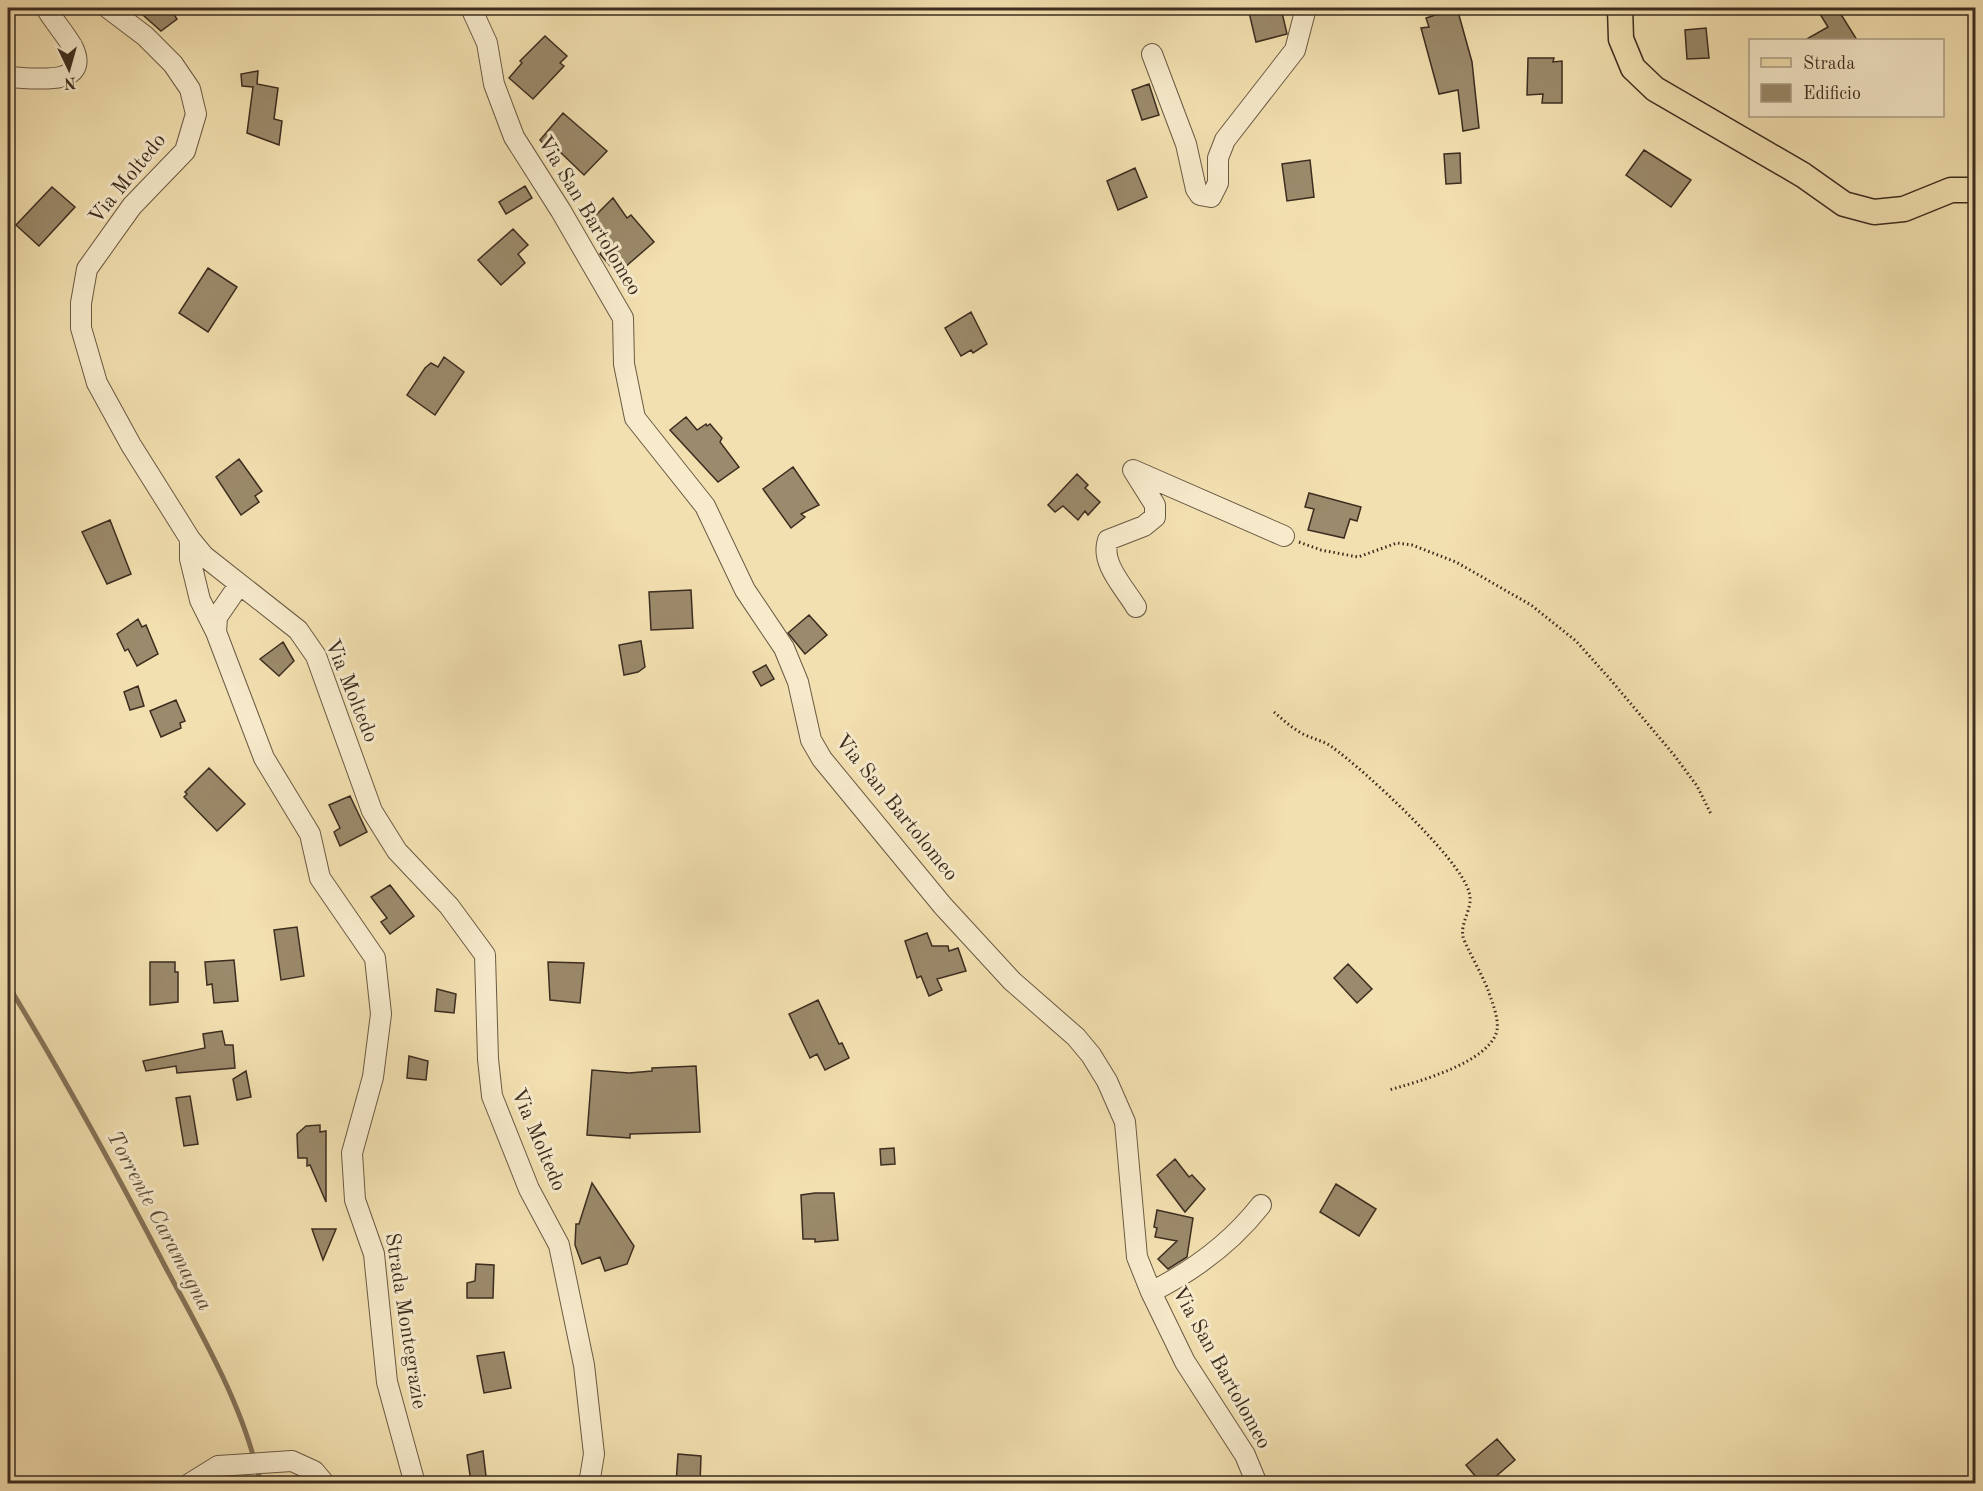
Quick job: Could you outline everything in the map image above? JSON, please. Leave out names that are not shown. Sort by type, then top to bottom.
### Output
[{"type":"main road","points":[[1620,8],[1621,39],[1632,68],[1655,89],[1803,175],[1844,204],[1874,212],[1904,209],[1951,190],[1976,190]]},
{"type":"street","points":[[8,77],[54,79],[62,78],[74,69],[76,63],[74,48],[46,8]]},
{"type":"street","name":"Via Moltedo","points":[[108,8],[145,36],[173,64],[190,89],[196,114],[185,151],[132,206],[87,269],[81,303],[81,328],[98,383],[132,445],[190,539],[204,556],[226,571],[239,585],[298,630],[316,657],[372,811],[397,851],[449,906],[485,955],[488,1059],[492,1096],[529,1189],[559,1245],[584,1365],[594,1455],[589,1484]]},
{"type":"street","name":"Via San Bartolomeo","points":[[471,8],[487,43],[494,84],[514,137],[561,211],[623,318],[624,364],[635,418],[705,506],[745,590],[784,648],[798,682],[811,740],[822,759],[943,906],[1012,981],[1076,1037],[1091,1055],[1107,1081],[1125,1122],[1137,1257],[1151,1292],[1185,1362],[1245,1455],[1257,1484]]},
{"type":"street","points":[[1152,54],[1186,144],[1196,189],[1200,195],[1211,196],[1218,183],[1218,158],[1225,140],[1295,50],[1306,8]]},
{"type":"street","points":[[1136,607],[1107,560],[1105,549],[1108,540],[1144,526],[1155,518],[1155,505],[1133,470],[1284,536]]},
{"type":"street","name":"Strada Montegrazie","points":[[190,539],[194,580],[200,600],[216,632],[264,758],[310,834],[320,878],[375,958],[381,1014],[373,1077],[352,1153],[355,1200],[374,1254],[387,1382],[416,1484]]},
{"type":"street","points":[[216,632],[217,617],[239,585]]},
{"type":"street","points":[[1151,1292],[1176,1280],[1207,1258],[1247,1223],[1261,1205]]},
{"type":"street","points":[[189,1484],[218,1466],[292,1461],[314,1471],[326,1484]]},
{"type":"path","points":[[1284,536],[1321,550],[1358,557],[1397,543],[1412,544],[1456,562],[1531,605],[1576,641],[1610,679],[1697,786],[1711,814]]},
{"type":"path","points":[[1274,712],[1303,734],[1330,746],[1381,788],[1438,847],[1469,892],[1470,908],[1464,922],[1463,937],[1480,968],[1493,1004],[1497,1029],[1491,1043],[1480,1055],[1423,1080],[1389,1090]]},
{"type":"path","points":[[1864,1484],[1866,1479]]},
{"type":"building","points":[[135,8],[170,8],[177,19],[161,31]]},
{"type":"building","points":[[1248,8],[1281,8],[1287,34],[1256,42]]},
{"type":"building","points":[[1457,8],[1472,62],[1479,128],[1463,131],[1458,90],[1439,94],[1421,28],[1429,27],[1426,18]]},
{"type":"building","points":[[1830,8],[1837,8],[1856,39],[1807,39],[1828,27],[1820,14]]},
{"type":"building","points":[[1706,28],[1709,58],[1687,59],[1685,30]]},
{"type":"building","points":[[545,36],[567,56],[560,63],[564,66],[533,99],[509,78],[522,63],[520,61]]},
{"type":"building","points":[[1528,58],[1554,58],[1553,62],[1562,61],[1562,103],[1542,103],[1543,94],[1527,95]]},
{"type":"building","points":[[258,71],[257,84],[278,88],[274,119],[282,121],[279,145],[247,133],[253,87],[242,86],[241,74]]},
{"type":"building","points":[[1149,84],[1159,115],[1142,120],[1132,90]]},
{"type":"building","points":[[563,113],[607,151],[584,175],[559,151],[554,155],[540,140]]},
{"type":"building","points":[[1644,150],[1691,180],[1671,207],[1626,175]]},
{"type":"building","points":[[1460,153],[1461,183],[1446,184],[1444,154]]},
{"type":"building","points":[[1310,160],[1314,197],[1287,201],[1282,164]]},
{"type":"building","points":[[1135,168],[1147,197],[1118,210],[1107,181]]},
{"type":"building","points":[[525,186],[532,198],[506,214],[499,202]]},
{"type":"building","points":[[52,187],[75,207],[39,246],[16,225]]},
{"type":"building","points":[[613,198],[627,218],[631,215],[654,242],[617,274],[600,254],[610,242],[587,224]]},
{"type":"building","points":[[513,229],[528,245],[518,254],[525,263],[501,285],[478,260]]},
{"type":"building","points":[[208,268],[237,287],[208,332],[179,313]]},
{"type":"building","points":[[971,312],[987,344],[973,353],[971,350],[961,356],[945,328]]},
{"type":"building","points":[[444,357],[464,372],[435,415],[407,395],[425,368],[431,363],[438,367]]},
{"type":"building","points":[[686,417],[697,430],[710,424],[722,438],[720,442],[739,467],[718,482],[670,430]]},
{"type":"building","points":[[239,459],[262,491],[255,496],[259,502],[241,515],[216,477]]},
{"type":"building","points":[[793,467],[819,505],[801,514],[805,517],[791,528],[763,489]]},
{"type":"building","points":[[1077,474],[1088,485],[1085,488],[1100,502],[1088,515],[1085,511],[1078,520],[1063,506],[1055,512],[1048,505]]},
{"type":"building","points":[[1309,493],[1361,507],[1357,521],[1350,519],[1344,538],[1308,530],[1314,509],[1305,507]]},
{"type":"building","points":[[110,520],[131,574],[107,584],[82,532]]},
{"type":"building","points":[[691,590],[693,628],[651,630],[649,592]]},
{"type":"building","points":[[809,615],[827,635],[805,654],[788,633]]},
{"type":"building","points":[[138,619],[142,627],[146,625],[158,654],[137,666],[128,649],[125,651],[117,634]]},
{"type":"building","points":[[641,641],[645,667],[638,672],[624,675],[619,645]]},
{"type":"building","points":[[283,642],[294,661],[279,676],[260,659]]},
{"type":"building","points":[[766,665],[774,679],[761,686],[753,672]]},
{"type":"building","points":[[138,686],[144,706],[130,710],[124,692]]},
{"type":"building","points":[[176,700],[185,721],[180,723],[181,728],[161,737],[150,711]]},
{"type":"building","points":[[209,768],[245,804],[217,831],[184,797],[187,794],[185,792]]},
{"type":"building","points":[[350,796],[367,832],[340,846],[334,832],[340,828],[329,805]]},
{"type":"building","points":[[390,885],[414,916],[390,934],[381,922],[387,918],[371,897]]},
{"type":"building","points":[[297,927],[304,976],[281,980],[274,930]]},
{"type":"building","points":[[927,933],[932,946],[948,946],[949,951],[958,948],[966,971],[937,979],[942,990],[929,996],[921,976],[917,978],[905,941]]},
{"type":"building","points":[[234,960],[238,1001],[214,1003],[212,984],[207,985],[205,962]]},
{"type":"building","points":[[150,962],[175,962],[175,972],[178,972],[178,1002],[150,1005]]},
{"type":"building","points":[[548,962],[584,963],[580,1003],[550,1000]]},
{"type":"building","points":[[1348,964],[1372,989],[1357,1003],[1334,978]]},
{"type":"building","points":[[437,989],[456,994],[454,1013],[435,1011]]},
{"type":"building","points":[[818,1000],[839,1044],[842,1043],[849,1058],[825,1070],[817,1054],[810,1058],[789,1014]]},
{"type":"building","points":[[222,1031],[225,1045],[233,1045],[235,1068],[177,1073],[176,1066],[146,1071],[143,1061],[205,1048],[203,1034]]},
{"type":"building","points":[[409,1056],[428,1061],[426,1080],[407,1078]]},
{"type":"building","points":[[696,1066],[700,1132],[630,1134],[630,1138],[587,1135],[592,1070],[629,1073],[652,1071],[652,1068]]},
{"type":"building","points":[[246,1071],[251,1097],[237,1100],[233,1079]]},
{"type":"building","points":[[190,1096],[198,1144],[184,1146],[176,1098]]},
{"type":"building","points":[[320,1125],[320,1132],[326,1131],[326,1202],[310,1165],[307,1166],[307,1158],[298,1158],[297,1134],[306,1126]]},
{"type":"building","points":[[894,1148],[895,1164],[881,1165],[880,1149]]},
{"type":"building","points":[[1175,1159],[1189,1177],[1192,1175],[1205,1189],[1185,1212],[1157,1175]]},
{"type":"building","points":[[592,1183],[634,1246],[627,1264],[605,1271],[600,1257],[582,1264],[575,1245],[576,1224],[579,1224]]},
{"type":"building","points":[[1336,1184],[1376,1209],[1359,1236],[1320,1212]]},
{"type":"building","points":[[834,1193],[838,1240],[815,1242],[815,1239],[803,1239],[801,1195]]},
{"type":"building","points":[[1157,1210],[1193,1218],[1187,1257],[1168,1269],[1158,1259],[1177,1241],[1155,1237]]},
{"type":"building","points":[[312,1229],[336,1229],[323,1260]]},
{"type":"building","points":[[476,1264],[494,1265],[493,1298],[467,1298],[467,1283],[475,1281]]},
{"type":"building","points":[[504,1352],[511,1388],[484,1393],[477,1356]]},
{"type":"building","points":[[1497,1439],[1515,1460],[1487,1484],[1482,1484],[1466,1465]]},
{"type":"building","points":[[483,1451],[486,1476],[471,1482],[467,1455]]},
{"type":"building","points":[[678,1454],[701,1456],[700,1484],[676,1484]]},
{"type":"waterway","name":"Torrente Caramagna","points":[[8,985],[89,1125],[203,1337],[227,1386],[254,1459]]},
{"type":"waterway","name":"Torrente Caramagna","points":[[257,1468],[261,1484]]}]
